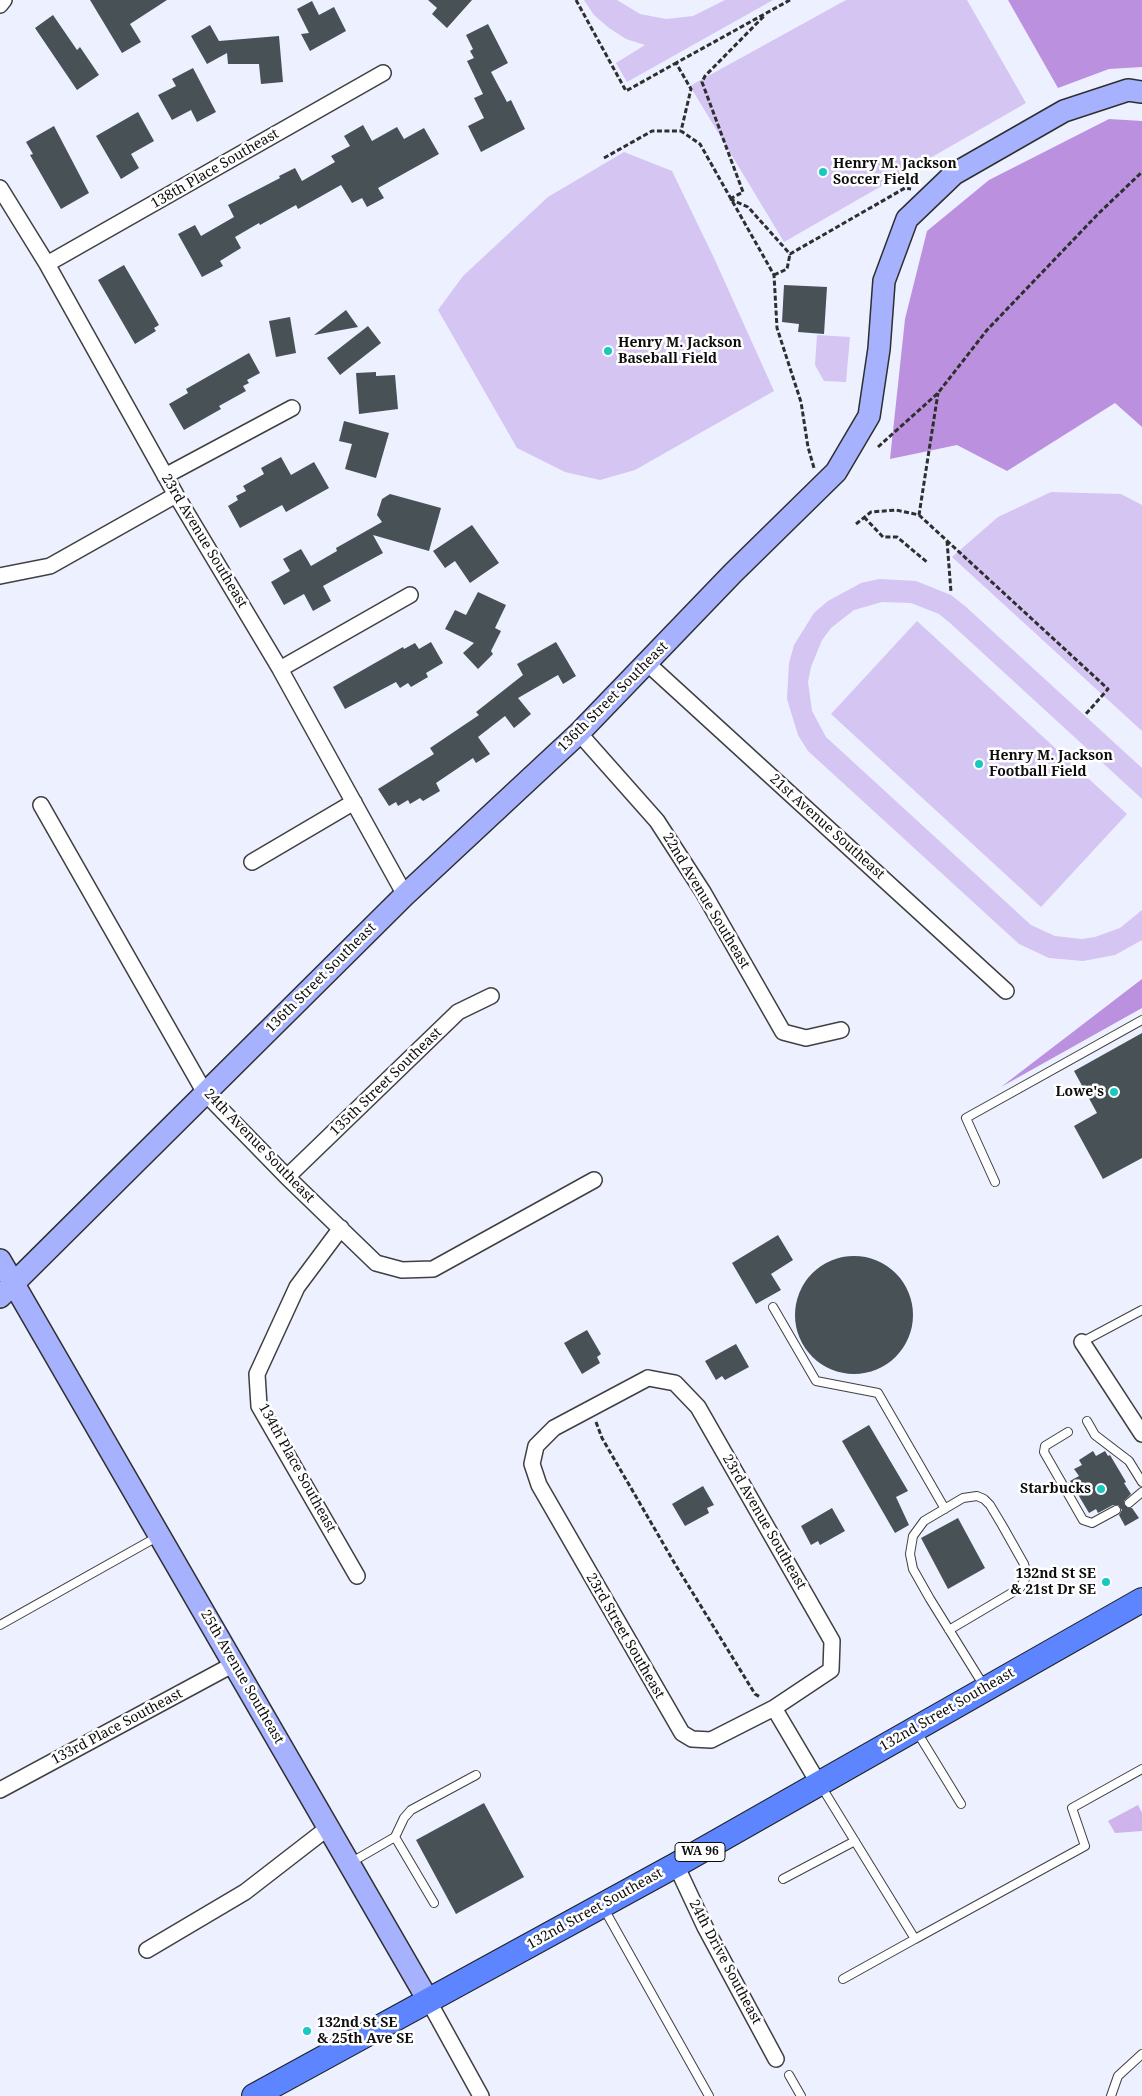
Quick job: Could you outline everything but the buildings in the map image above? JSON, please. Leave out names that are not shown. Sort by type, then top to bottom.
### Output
[{"type":"main road","name":"132nd Street Southeast","points":[[254,2096],[676,1865],[1142,1600]]},
{"type":"street","points":[[0,5],[4,0]]},
{"type":"street","name":"138th Place Southeast","points":[[47,264],[384,73]]},
{"type":"street","name":"136th Street Southeast","points":[[7,1290],[405,895],[579,733],[733,573],[836,472],[869,416],[879,349],[884,281],[907,219],[954,174],[1064,111],[1128,90],[1142,92]]},
{"type":"street","name":"23rd Avenue Southeast","points":[[0,188],[47,264],[165,476],[280,669],[405,895]]},
{"type":"street","points":[[165,476],[292,408]]},
{"type":"street","points":[[0,576],[50,566],[176,495]]},
{"type":"street","points":[[280,669],[410,595]]},
{"type":"street","name":"21st Avenue Southeast","points":[[647,663],[1006,991]]},
{"type":"street","name":"22nd Avenue Southeast","points":[[579,733],[658,821],[703,892],[783,1032],[806,1038],[841,1030]]},
{"type":"street","points":[[252,862],[354,802]]},
{"type":"street","name":"24th Avenue Southeast","points":[[41,805],[205,1093],[287,1177],[376,1263],[402,1270],[434,1269],[594,1180]]},
{"type":"street","name":"135th Street Southeast","points":[[287,1177],[458,1012],[491,996]]},
{"type":"street","name":"134th Place Southeast","points":[[341,1228],[297,1287],[257,1374],[259,1406],[357,1576]]},
{"type":"street","name":"25th Avenue Southeast","points":[[0,1260],[7,1290],[159,1536],[350,1863],[481,2096]]},
{"type":"street","points":[[1082,1342],[1142,1434]]},
{"type":"street","name":"23rd Avenue Southeast","points":[[588,1408],[648,1378],[675,1383],[698,1407],[832,1641],[832,1670]]},
{"type":"street","name":"23rd Street Southeast","points":[[588,1408],[554,1428],[536,1446],[532,1464],[539,1484],[682,1733],[692,1739],[711,1740],[774,1708],[832,1670]]},
{"type":"street","name":"133rd Place Southeast","points":[[0,1790],[234,1664]]},
{"type":"street","points":[[774,1708],[820,1784]]},
{"type":"street","points":[[147,1950],[245,1892],[329,1827]]},
{"type":"street","name":"24th Drive Southeast","points":[[676,1865],[705,1927],[776,2059]]},
{"type":"lane","points":[[995,1182],[966,1118],[1142,1020]]},
{"type":"lane","points":[[773,1307],[816,1381],[878,1393],[945,1509]]},
{"type":"lane","points":[[1082,1342],[1142,1310]]},
{"type":"lane","points":[[1087,1421],[1095,1435],[1129,1461],[1142,1482]]},
{"type":"lane","points":[[1068,1432],[1045,1446],[1044,1452],[1083,1520],[1092,1523],[1116,1510]]},
{"type":"lane","points":[[1129,1503],[1142,1492]]},
{"type":"lane","points":[[949,1630],[1020,1588],[1026,1571],[1002,1525],[984,1499],[970,1496],[924,1521],[918,1528],[910,1545],[910,1554],[913,1569],[949,1630],[985,1688]]},
{"type":"lane","points":[[0,1626],[159,1536]]},
{"type":"lane","points":[[915,1728],[961,1804]]},
{"type":"lane","points":[[843,1979],[1085,1846],[1072,1808],[1142,1769]]},
{"type":"lane","points":[[350,1863],[395,1837],[406,1814],[476,1775]]},
{"type":"lane","points":[[820,1784],[915,1939]]},
{"type":"lane","points":[[395,1837],[434,1903]]},
{"type":"lane","points":[[783,1879],[854,1841]]},
{"type":"lane","points":[[602,1905],[709,2096]]},
{"type":"lane","points":[[1111,2096],[1118,2076],[1142,2054]]},
{"type":"lane","points":[[790,2075],[801,2096]]},
{"type":"path","points":[[576,0],[626,91],[790,0]]},
{"type":"path","points":[[730,199],[743,192],[702,82],[705,76],[769,12]]},
{"type":"path","points":[[676,64],[690,89],[681,131]]},
{"type":"path","points":[[604,158],[652,131],[681,131],[700,144],[774,274],[777,328],[801,402],[808,447],[815,470]]},
{"type":"path","points":[[878,448],[938,393],[987,330],[1099,213],[1142,172]]},
{"type":"path","points":[[774,274],[786,269],[790,254],[905,188],[914,189]]},
{"type":"path","points":[[730,199],[748,207],[790,254]]},
{"type":"path","points":[[919,515],[938,393]]},
{"type":"path","points":[[856,524],[872,512],[896,510],[919,515],[1108,689],[1085,715]]},
{"type":"path","points":[[864,518],[883,537],[897,537],[928,563]]},
{"type":"path","points":[[947,541],[951,592]]},
{"type":"path","points":[[588,1408],[600,1429],[602,1438],[680,1573],[755,1694],[774,1708]]},
{"type":"shaded area","points":[[584,0],[617,0],[640,14],[666,19],[693,16],[725,0],[773,0],[627,82],[616,63],[645,45],[626,39],[609,28],[594,15]]},
{"type":"shaded area","name":"Henry M. Jackson Soccer Field","points":[[846,0],[967,0],[1026,103],[784,242],[690,86]]},
{"type":"shaded area","points":[[1008,0],[1142,0],[1142,67],[1109,69],[1058,88]]},
{"type":"shaded area","points":[[1109,119],[1142,121],[1142,427],[1115,403],[1007,471],[957,445],[890,459],[905,319],[927,231],[989,180]]},
{"type":"shaded area","name":"Henry M. Jackson Baseball Field","points":[[624,152],[672,171],[714,258],[774,391],[635,470],[600,480],[565,472],[517,448],[438,310],[463,276],[548,197]]},
{"type":"shaded area","points":[[817,335],[850,337],[846,382],[824,381],[815,365]]},
{"type":"shaded area","points":[[1051,492],[1121,494],[1142,505],[1142,731],[952,557],[998,517]]},
{"type":"shaded area","points":[[879,579],[916,581],[951,595],[965,606],[1142,768],[1142,799],[950,623],[939,614],[911,603],[882,602],[854,610],[831,628],[822,640],[811,667],[808,682],[812,711],[826,737],[1031,925],[1055,936],[1082,939],[1095,937],[1120,928],[1142,910],[1142,940],[1115,955],[1083,961],[1049,958],[1019,944],[808,751],[798,735],[787,699],[789,663],[794,645],[814,613],[828,601],[861,583]]},
{"type":"shaded area","name":"Henry M. Jackson Football Field","points":[[917,621],[1127,814],[1041,907],[831,714]]},
{"type":"shaded area","points":[[1142,979],[1142,1008],[1001,1087]]},
{"type":"shaded area","points":[[1138,1805],[1142,1813],[1142,1831],[1115,1833],[1108,1821]]},
{"type":"place","name":"Henry M. Jackson Soccer Field","points":[[823,172]]},
{"type":"place","name":"Henry M. Jackson Baseball Field","points":[[608,351]]},
{"type":"place","name":"Henry M. Jackson Football Field","points":[[979,764]]},
{"type":"place","name":"Lowe's","points":[[1114,1092]]},
{"type":"place","name":"Starbucks","points":[[1101,1489]]},
{"type":"place","name":"132nd St SE & 21st Dr SE","points":[[1106,1582]]},
{"type":"place","name":"132nd St SE & 25th Ave SE","points":[[307,2031]]}]
